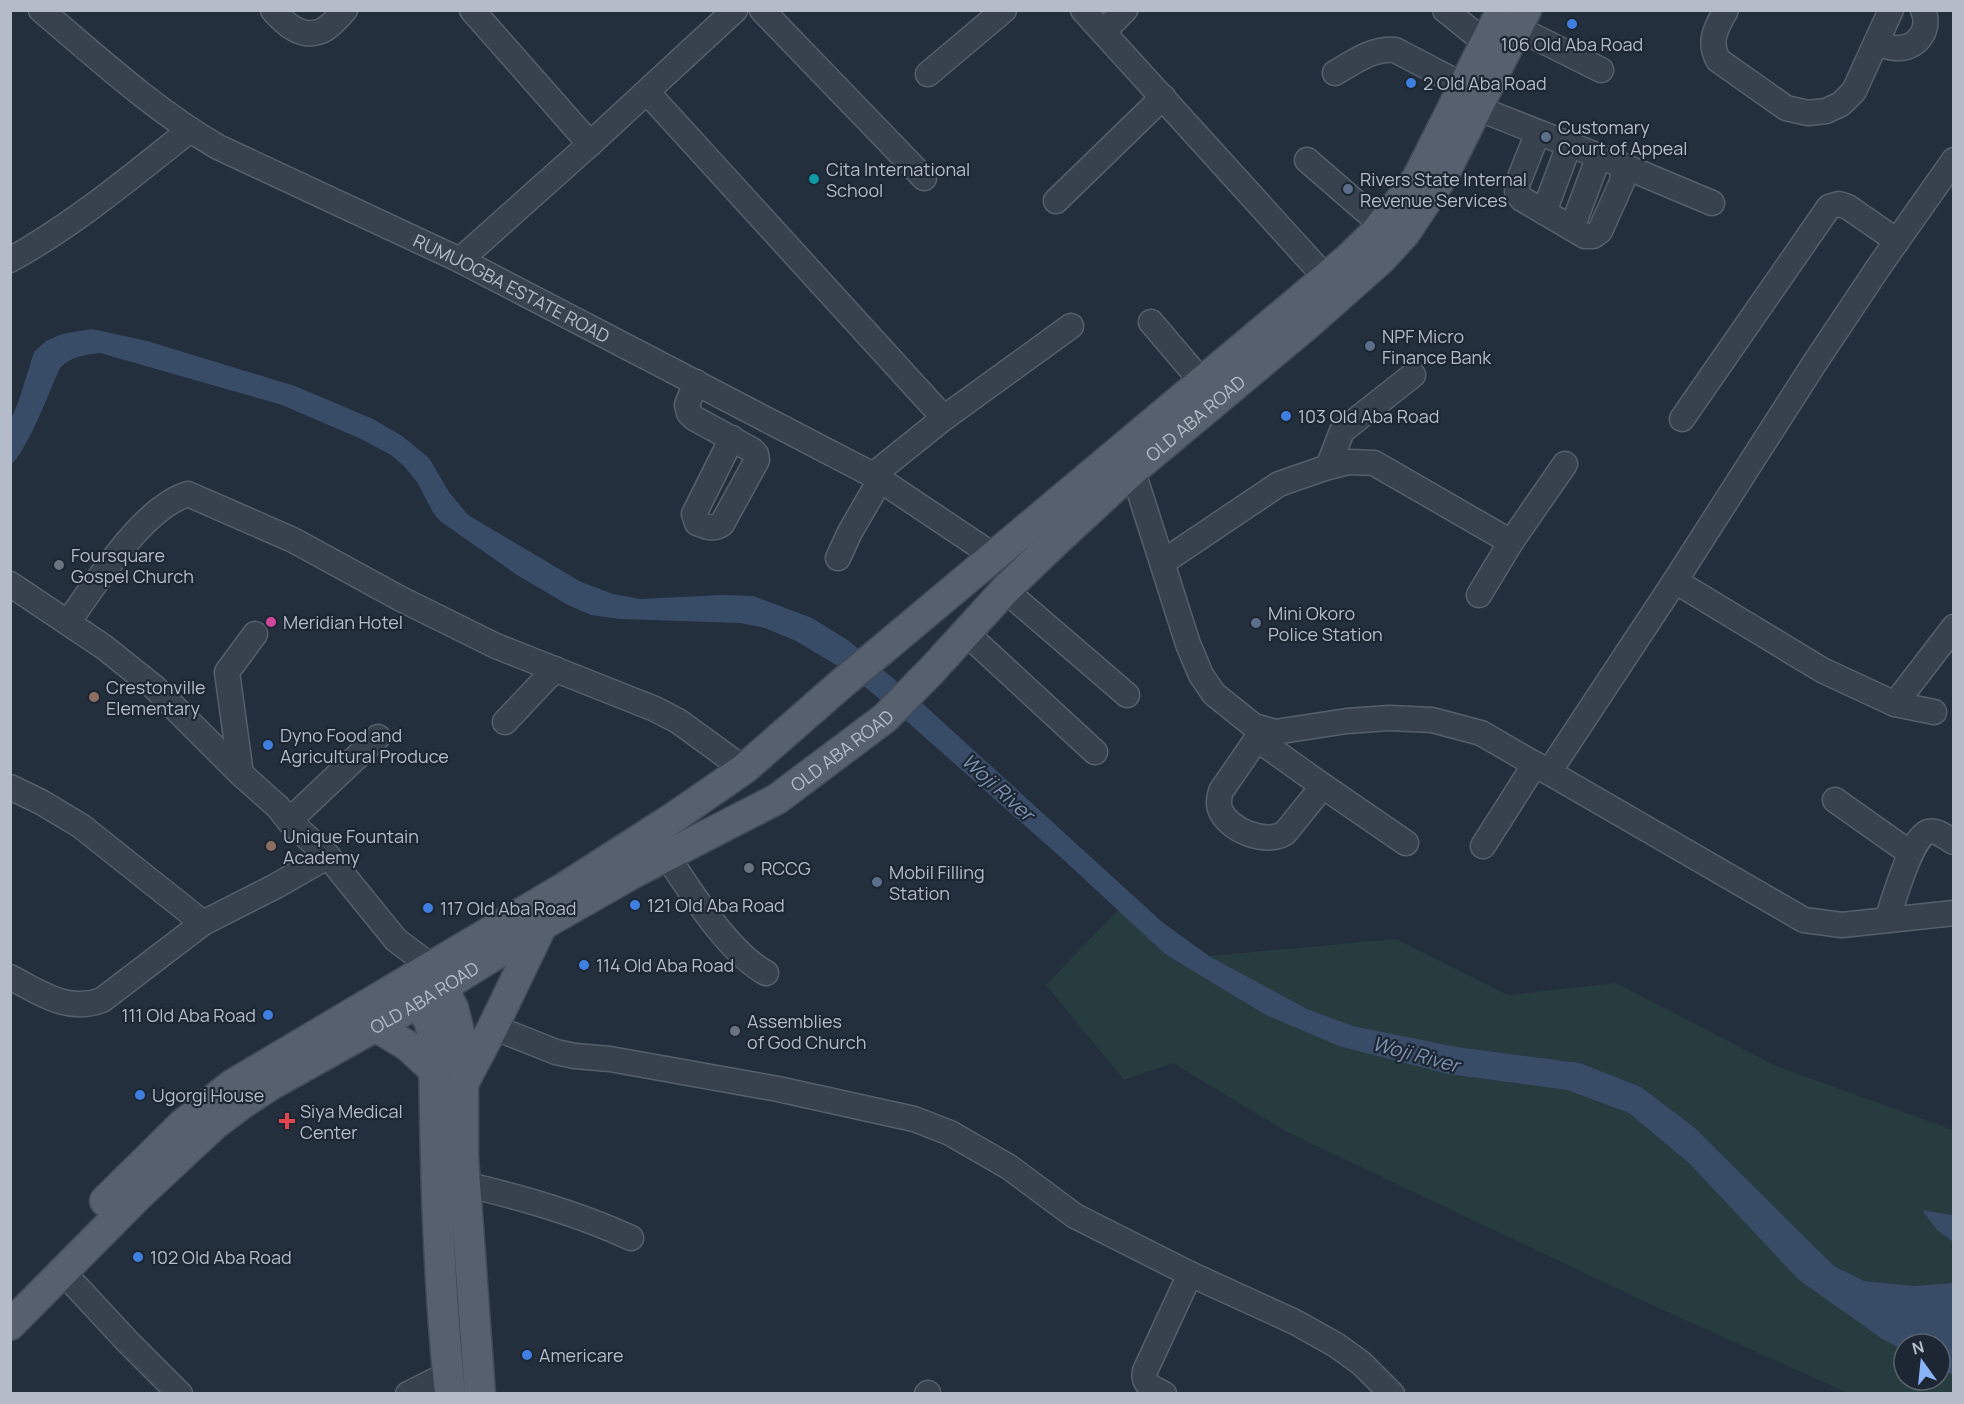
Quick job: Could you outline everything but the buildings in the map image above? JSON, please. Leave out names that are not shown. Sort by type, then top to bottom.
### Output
[{"type":"main road","name":"OLD ABA ROAD","points":[[10,1325],[140,1194],[215,1124],[272,1084],[375,1026],[425,984],[744,769],[994,556],[1309,323],[1380,260],[1404,233],[1444,174],[1486,43],[1515,16]]},
{"type":"main road","name":"OLD ABA ROAD","points":[[10,1297],[145,1160],[205,1106],[241,1079],[542,925],[636,872],[777,799],[885,718],[1202,382],[1348,259],[1382,225],[1417,180],[1470,97],[1515,16]]},
{"type":"main road","points":[[463,1083],[542,925]]},
{"type":"main road","points":[[425,984],[433,1032],[436,1188],[449,1384]]},
{"type":"main road","points":[[425,984],[453,1008],[463,1048],[465,1184],[480,1394]]},
{"type":"main road","points":[[375,1026],[408,1046],[434,1070]]},
{"type":"street","name":"RUMUOGBA ESTATE ROAD","points":[[41,10],[151,102],[218,147],[460,260],[696,382],[876,477],[994,556]]},
{"type":"street","points":[[273,10],[285,23],[301,33],[319,32],[345,10]]},
{"type":"street","points":[[472,10],[590,144]]},
{"type":"street","points":[[460,260],[735,10]]},
{"type":"street","points":[[762,10],[924,178]]},
{"type":"street","points":[[928,74],[1004,10]]},
{"type":"street","points":[[1083,10],[1326,278]]},
{"type":"street","points":[[1103,32],[1125,10]]},
{"type":"street","points":[[1445,10],[1486,43]]},
{"type":"street","points":[[1726,10],[1712,41],[1718,60],[1786,108],[1808,113],[1826,111],[1841,104],[1854,91],[1891,10]]},
{"type":"street","points":[[1876,43],[1899,48],[1913,44],[1925,31],[1927,18],[1923,10]]},
{"type":"street","points":[[1515,16],[1601,70]]},
{"type":"street","points":[[1335,73],[1371,53],[1382,49],[1395,50],[1470,97],[1538,132],[1712,203]]},
{"type":"street","points":[[647,92],[944,418]]},
{"type":"street","points":[[1056,201],[1163,97]]},
{"type":"street","points":[[10,260],[43,242],[190,130]]},
{"type":"street","points":[[1538,132],[1517,185],[1517,193],[1522,199],[1572,228],[1609,160]]},
{"type":"street","points":[[1544,212],[1569,145]]},
{"type":"street","points":[[1307,160],[1382,225]]},
{"type":"street","points":[[1483,846],[1542,768],[1675,581],[1814,364],[1953,160]]},
{"type":"street","points":[[1682,419],[1829,207],[1839,204],[1848,207],[1897,241]]},
{"type":"street","points":[[1150,322],[1178,340],[1202,382]]},
{"type":"street","points":[[838,558],[876,477],[944,418],[1071,326]]},
{"type":"street","points":[[1328,467],[1342,431],[1413,375]]},
{"type":"street","points":[[696,382],[687,405],[689,413],[732,438]]},
{"type":"street","points":[[1129,458],[1188,644],[1201,675],[1214,694],[1323,786],[1406,843]]},
{"type":"street","points":[[1162,562],[1280,484],[1349,462],[1374,463],[1511,542]]},
{"type":"street","points":[[1479,595],[1511,542],[1565,464]]},
{"type":"street","points":[[68,622],[129,539],[157,513],[179,497],[188,494],[293,540],[401,599],[496,646],[655,709],[678,721],[744,769]]},
{"type":"street","points":[[1675,581],[1822,670],[1895,704],[1934,712]]},
{"type":"street","points":[[10,584],[104,647],[154,687],[241,774],[278,807],[289,821],[328,856],[396,940],[425,984]]},
{"type":"street","points":[[1005,590],[1127,695]]},
{"type":"street","points":[[1895,704],[1953,627]]},
{"type":"street","points":[[966,633],[1095,752]]},
{"type":"street","points":[[241,774],[227,672],[255,634]]},
{"type":"street","points":[[505,722],[555,669]]},
{"type":"street","points":[[1323,786],[1285,833],[1280,836],[1265,838],[1244,832],[1229,822],[1221,812],[1219,805],[1221,791],[1260,734],[1347,721],[1389,718],[1432,720],[1481,733],[1804,920],[1842,925],[1953,913]]},
{"type":"street","points":[[289,821],[378,736]]},
{"type":"street","points":[[10,787],[81,826],[203,923]]},
{"type":"street","points":[[1835,800],[1910,853]]},
{"type":"street","points":[[1887,920],[1910,853],[1924,833],[1936,832],[1953,842]]},
{"type":"street","points":[[10,977],[48,997],[72,1005],[89,1005],[102,1000],[203,923],[276,886],[328,856]]},
{"type":"street","points":[[667,856],[698,901],[740,953],[753,966],[766,973]]},
{"type":"street","points":[[493,1027],[556,1052],[610,1059],[778,1089],[914,1119],[950,1133],[1009,1167],[1075,1216],[1190,1274],[1295,1322],[1336,1345],[1361,1363],[1392,1394]]},
{"type":"street","points":[[465,1184],[557,1208],[631,1238]]},
{"type":"street","points":[[63,1272],[180,1394]]},
{"type":"street","points":[[1164,1394],[1148,1385],[1144,1378],[1145,1371],[1190,1274]]},
{"type":"street","points":[[410,1393],[449,1384]]},
{"type":"green space","points":[[1118,910],[1165,954],[1264,1014],[1448,1074],[1567,1090],[1629,1113],[1690,1164],[1884,1340],[1892,1344],[1892,1392],[1952,1392],[1952,1375],[1953,1393],[1848,1393],[1652,1305],[1287,1132],[1173,1063],[1124,1080],[1046,985]]},
{"type":"green space","points":[[1396,939],[1508,995],[1616,983],[1776,1066],[1953,1130],[1953,1215],[1923,1210],[1937,1230],[1953,1242],[1953,1283],[1914,1286],[1863,1281],[1834,1266],[1695,1128],[1641,1087],[1580,1063],[1457,1047],[1353,1026],[1307,1009],[1209,956]]},
{"type":"water","name":"Woji River","points":[[92,329],[147,341],[295,386],[373,419],[402,436],[429,458],[449,492],[468,515],[581,582],[613,594],[640,599],[722,595],[753,596],[812,618],[849,641],[922,703],[1162,922],[1209,956],[1307,1009],[1353,1026],[1457,1047],[1580,1063],[1641,1087],[1695,1128],[1834,1266],[1864,1281],[1914,1286],[1953,1283],[1953,1375],[1952,1332],[1892,1332],[1892,1344],[1884,1340],[1799,1280],[1690,1164],[1629,1113],[1567,1090],[1448,1074],[1339,1046],[1264,1014],[1165,954],[1066,862],[904,719],[843,669],[796,641],[765,628],[740,623],[620,619],[591,615],[568,605],[517,575],[440,521],[417,482],[391,455],[361,439],[282,405],[100,353],[84,355],[60,368],[32,433],[11,465],[11,419],[34,352],[46,341],[62,334]]},
{"type":"water","points":[[1922,1210],[1953,1215],[1953,1242],[1937,1230]]},
{"type":"place","name":"106 Old Aba Road","points":[[1572,24]]},
{"type":"place","name":"2 Old Aba Road","points":[[1411,83]]},
{"type":"place","name":"Customary Court of Appeal","points":[[1546,137]]},
{"type":"place","name":"Cita International School","points":[[814,179]]},
{"type":"place","name":"Rivers State Internal Revenue Services","points":[[1348,189]]},
{"type":"place","name":"NPF Micro Finance Bank","points":[[1370,346]]},
{"type":"place","name":"103 Old Aba Road","points":[[1286,416]]},
{"type":"place","name":"Foursquare Gospel Church","points":[[59,565]]},
{"type":"place","name":"Meridian Hotel","points":[[271,622]]},
{"type":"place","name":"Mini Okoro Police Station","points":[[1256,623]]},
{"type":"place","name":"Crestonville Elementary","points":[[94,697]]},
{"type":"place","name":"Dyno Food and Agricultural Produce","points":[[268,745]]},
{"type":"place","name":"Unique Fountain Academy","points":[[271,846]]},
{"type":"place","name":"RCCG","points":[[749,868]]},
{"type":"place","name":"Mobil Filling Station","points":[[877,882]]},
{"type":"place","name":"121 Old Aba Road","points":[[635,905]]},
{"type":"place","name":"117 Old Aba Road","points":[[428,908]]},
{"type":"place","name":"114 Old Aba Road","points":[[584,965]]},
{"type":"place","name":"111 Old Aba Road","points":[[268,1015]]},
{"type":"place","name":"Assemblies of God Church","points":[[735,1031]]},
{"type":"place","name":"Ugorgi House","points":[[140,1095]]},
{"type":"place","name":"Siya Medical Center","points":[[287,1121]]},
{"type":"place","name":"102 Old Aba Road","points":[[138,1257]]},
{"type":"place","name":"Americare","points":[[527,1355]]}]
